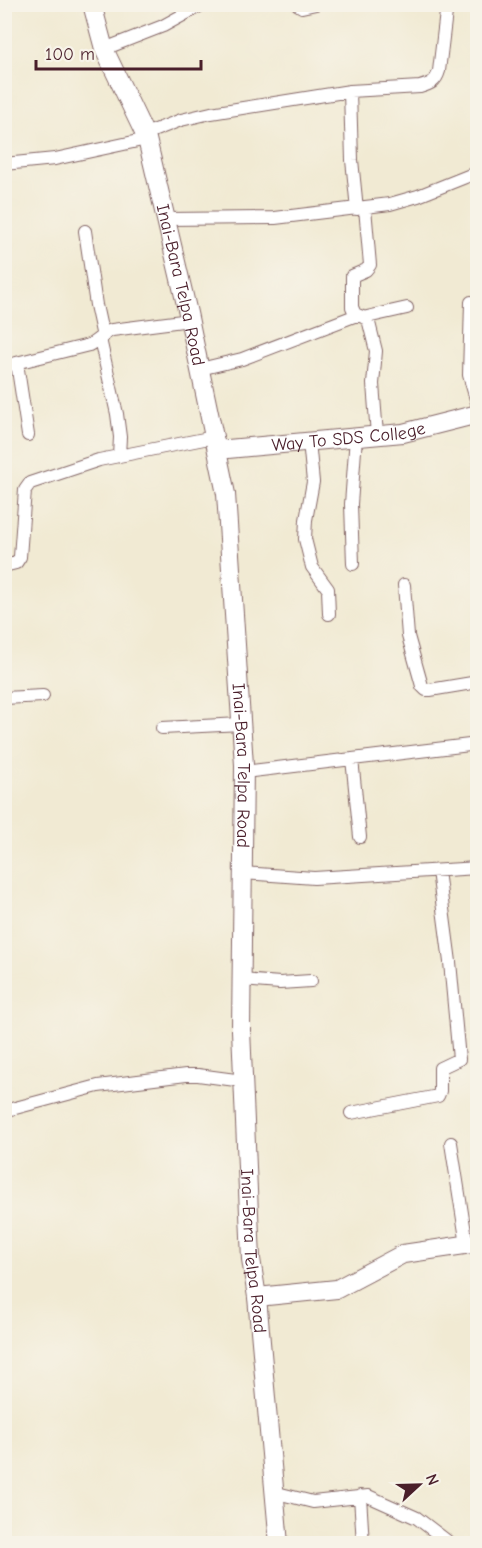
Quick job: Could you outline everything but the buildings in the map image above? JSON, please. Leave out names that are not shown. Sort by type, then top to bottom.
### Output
[{"type":"street","name":"Inai-Bara Telpa Road","points":[[92,4],[104,49],[146,137],[190,320],[226,494],[244,772],[243,1081],[251,1258],[257,1297],[279,1544]]},
{"type":"street","points":[[104,49],[163,26],[179,10],[203,4]]},
{"type":"street","points":[[297,4],[302,7],[316,4]]},
{"type":"street","points":[[4,164],[55,159],[146,137],[181,120],[211,113],[350,91],[420,87],[433,83],[439,71],[447,4]]},
{"type":"street","points":[[350,91],[352,160],[370,265],[366,270],[352,277],[352,310],[362,316],[376,351],[373,384],[377,435]]},
{"type":"street","points":[[167,219],[275,218],[361,208],[404,201],[477,172]]},
{"type":"street","points":[[85,231],[101,338],[117,414],[120,437],[119,456]]},
{"type":"street","points":[[471,303],[469,375],[477,406]]},
{"type":"street","points":[[200,369],[242,359],[362,316],[407,308]]},
{"type":"street","points":[[4,366],[89,345],[112,330],[190,320]]},
{"type":"street","points":[[17,363],[28,435]]},
{"type":"street","name":"Way To SDS College","points":[[215,444],[309,441],[403,433],[477,414]]},
{"type":"street","points":[[353,564],[351,504],[356,437]]},
{"type":"street","points":[[309,441],[313,482],[305,539],[312,567],[328,589],[329,614]]},
{"type":"street","points":[[4,566],[16,563],[20,557],[25,490],[30,483],[99,460],[215,444]]},
{"type":"street","points":[[404,585],[408,636],[422,686],[430,690],[477,682]]},
{"type":"street","points":[[4,698],[43,696]]},
{"type":"street","points":[[162,728],[241,723]]},
{"type":"street","points":[[244,772],[477,744]]},
{"type":"street","points":[[352,759],[360,837]]},
{"type":"street","points":[[243,873],[314,878],[477,868]]},
{"type":"street","points":[[351,1113],[438,1096],[440,1068],[459,1059],[450,962],[438,871]]},
{"type":"street","points":[[242,980],[280,983],[311,981]]},
{"type":"street","points":[[4,1111],[98,1086],[176,1076],[198,1075],[243,1081]]},
{"type":"street","points":[[257,1297],[338,1289],[403,1254],[472,1244],[451,1143]]},
{"type":"street","points":[[273,1492],[313,1502],[360,1496],[378,1499],[417,1518],[451,1544]]},
{"type":"street","points":[[360,1496],[363,1544]]}]
